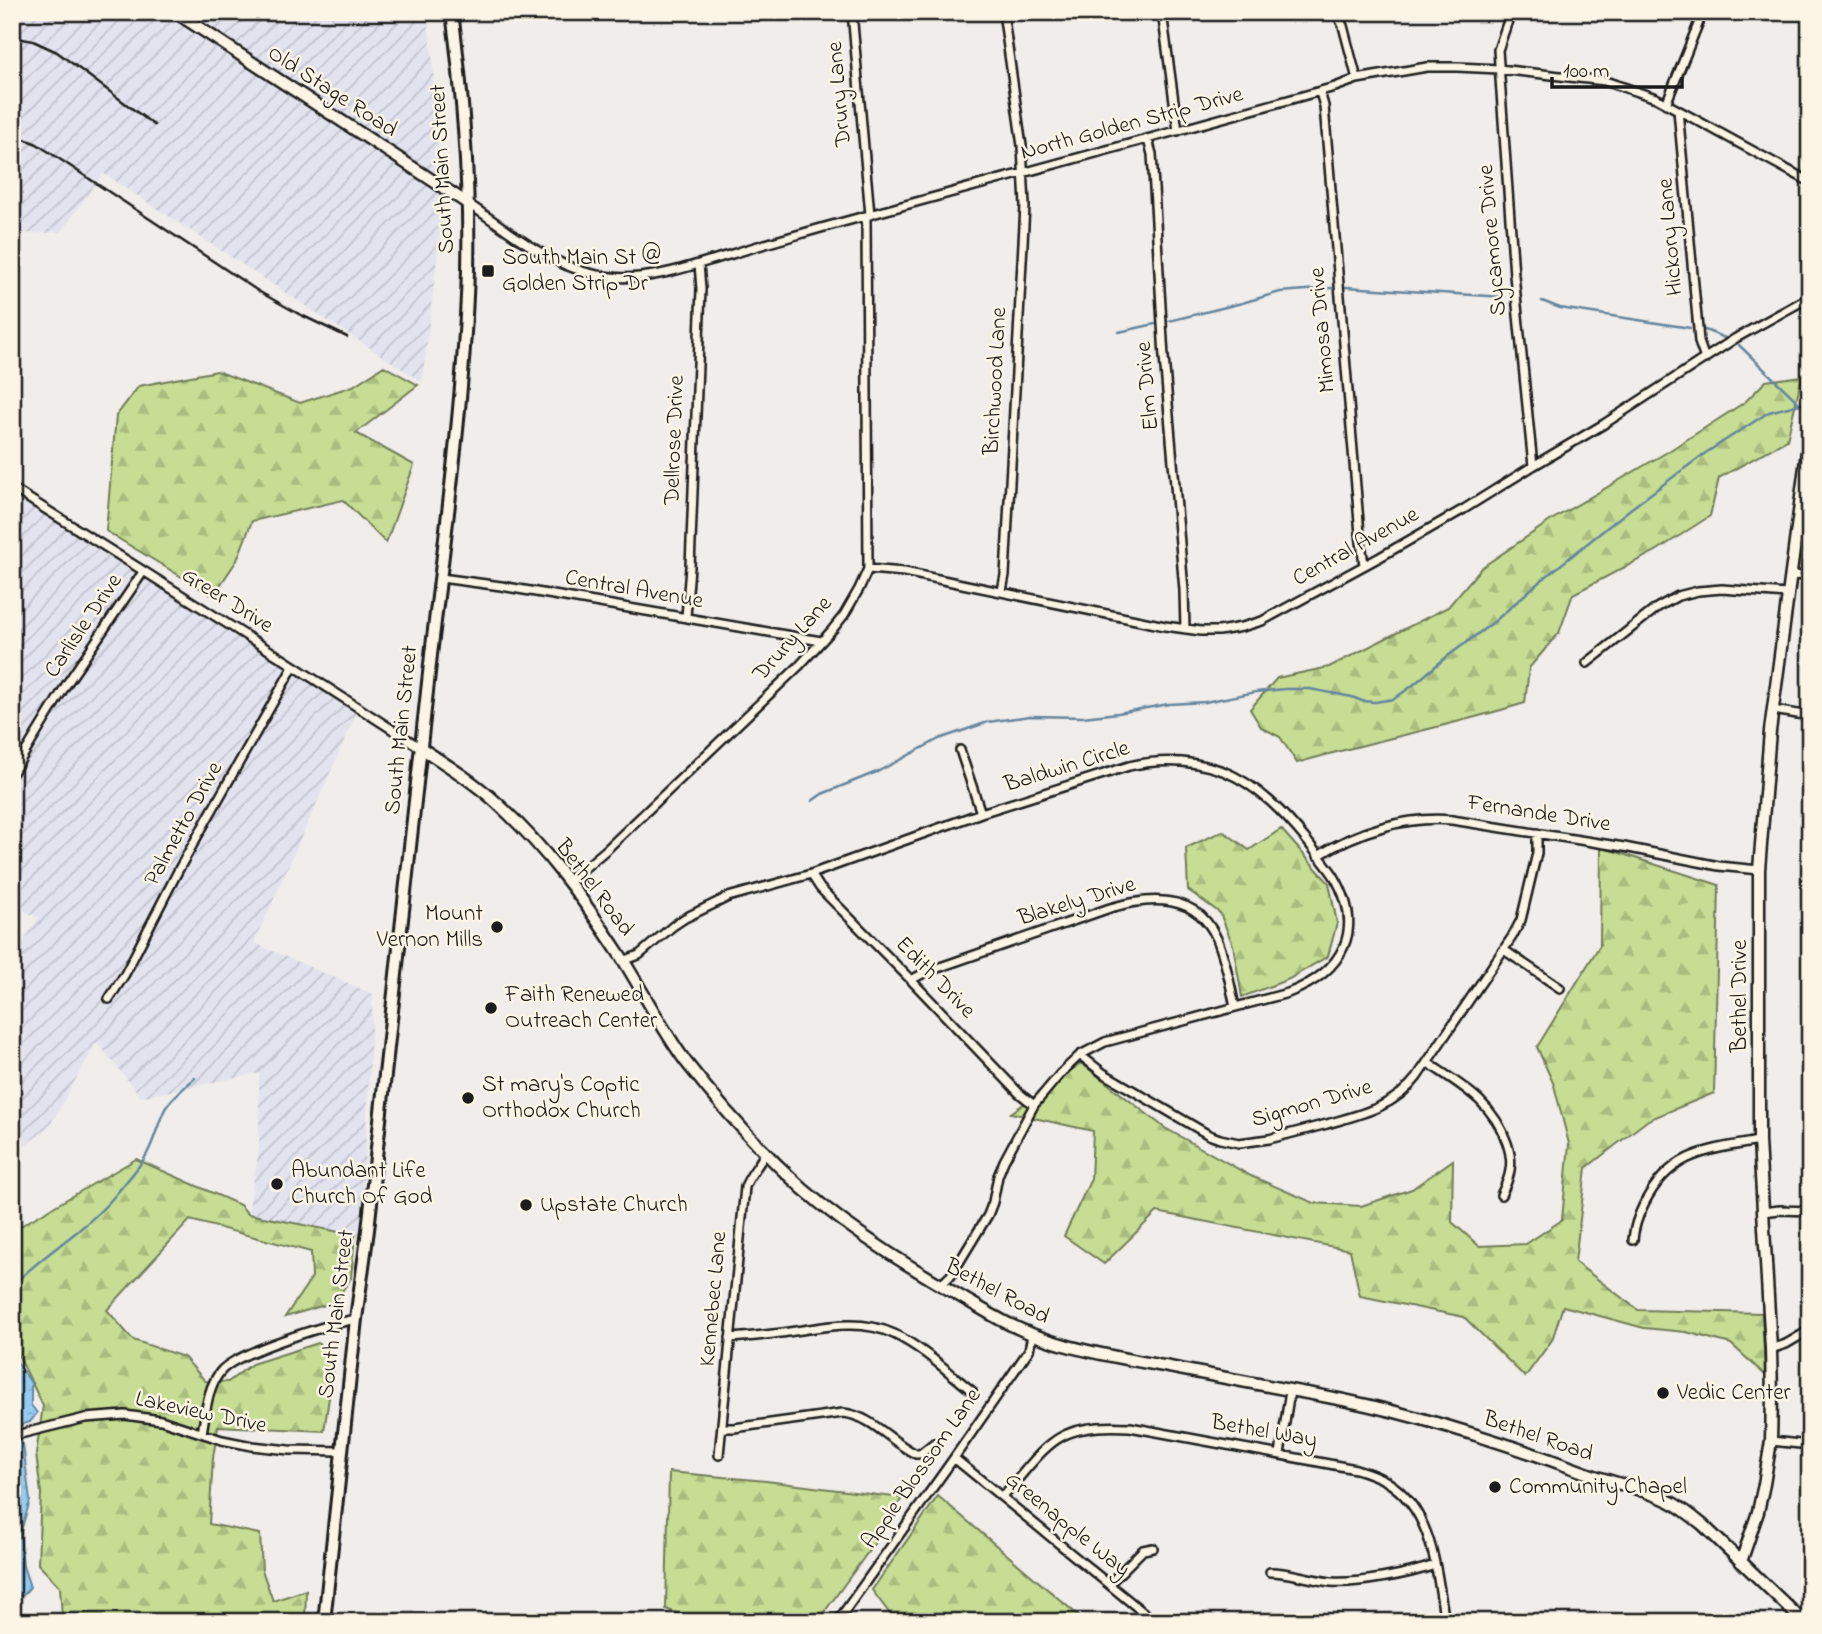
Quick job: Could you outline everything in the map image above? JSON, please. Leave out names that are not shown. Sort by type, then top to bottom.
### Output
[{"type":"main road","name":"South Main Street","points":[[324,1622],[464,358],[468,267],[465,139],[452,12]]},
{"type":"street","name":"Old Stage Road","points":[[175,12],[467,203]]},
{"type":"street","name":"Drury Lane","points":[[569,881],[606,850],[800,664],[844,615],[867,569],[868,215],[852,12]]},
{"type":"street","name":"Birchwood Lane","points":[[1002,591],[1026,206],[1022,145],[1003,12]]},
{"type":"street","points":[[1162,12],[1178,131]]},
{"type":"street","points":[[1336,12],[1343,26],[1357,79]]},
{"type":"street","name":"Sycamore Drive","points":[[1511,12],[1498,50],[1514,275],[1533,466]]},
{"type":"street","points":[[1667,104],[1703,12]]},
{"type":"street","name":"North Golden Strip Drive","points":[[467,203],[566,266],[585,273],[611,277],[640,277],[674,272],[767,243],[1148,140],[1320,92],[1357,79],[1427,67],[1457,66],[1605,81],[1642,92],[1810,182]]},
{"type":"street","name":"Mimosa Drive","points":[[1320,92],[1324,106],[1364,565]]},
{"type":"street","name":"Hickory Lane","points":[[1678,110],[1699,342],[1705,359]]},
{"type":"street","name":"Elm Drive","points":[[1148,140],[1152,154],[1164,358],[1185,629]]},
{"type":"street","name":"Dellrose Drive","points":[[686,617],[700,303],[699,264]]},
{"type":"street","name":"Central Avenue","points":[[867,569],[904,572],[1185,629],[1219,631],[1254,624],[1464,509],[1604,425],[1737,338],[1810,297]]},
{"type":"street","name":"Bethel Drive","points":[[1741,1562],[1758,1512],[1771,1441],[1771,1349],[1759,1141],[1759,870],[1773,710],[1810,429]]},
{"type":"street","name":"Greer Drive","points":[[12,488],[421,748]]},
{"type":"street","name":"Carlisle Drive","points":[[12,774],[66,685],[143,572]]},
{"type":"street","points":[[1790,575],[1810,576]]},
{"type":"street","name":"Central Avenue","points":[[441,578],[821,641]]},
{"type":"street","points":[[1587,663],[1658,607],[1678,596],[1722,589],[1787,594]]},
{"type":"street","name":"Palmetto Drive","points":[[109,999],[124,977],[199,833],[293,667]]},
{"type":"street","points":[[1773,710],[1810,716]]},
{"type":"street","name":"Bethel Road","points":[[421,748],[460,773],[496,802],[522,827],[569,881],[686,1061],[716,1099],[765,1152],[835,1214],[941,1285],[998,1319],[1050,1342],[1094,1353],[1371,1406],[1447,1426],[1655,1495],[1685,1511],[1703,1525],[1804,1622]]},
{"type":"street","points":[[960,750],[981,813]]},
{"type":"street","name":"Baldwin Circle","points":[[623,961],[639,955],[685,918],[728,897],[811,874],[981,813],[1129,766],[1159,761],[1188,762],[1225,772],[1255,789],[1287,818],[1335,879],[1346,906],[1347,937],[1339,958],[1326,972],[1305,987],[1105,1042],[1080,1055],[1034,1105],[998,1175],[988,1214],[953,1275],[941,1285]]},
{"type":"street","name":"Fernande Drive","points":[[1318,856],[1337,845],[1400,822],[1419,819],[1452,820],[1719,866],[1759,870]]},
{"type":"street","name":"Sigmon Drive","points":[[1080,1055],[1103,1073],[1196,1128],[1220,1139],[1240,1143],[1269,1139],[1377,1109],[1406,1090],[1428,1063],[1512,937],[1524,910],[1536,853],[1537,833]]},
{"type":"street","name":"Edith Drive","points":[[811,874],[820,888],[1019,1093],[1034,1105]]},
{"type":"street","name":"Blakely Drive","points":[[911,980],[926,972],[1110,908],[1136,901],[1161,900],[1191,909],[1210,927],[1221,948],[1236,1007]]},
{"type":"street","points":[[1504,950],[1560,988]]},
{"type":"street","points":[[1428,1063],[1479,1099],[1496,1117],[1511,1157],[1508,1178],[1501,1195]]},
{"type":"street","points":[[1633,1240],[1636,1220],[1651,1190],[1667,1171],[1702,1152],[1759,1141]]},
{"type":"street","name":"Kennebec Lane","points":[[719,1455],[745,1187],[765,1152]]},
{"type":"street","points":[[1762,1212],[1810,1212]]},
{"type":"street","points":[[202,1433],[207,1403],[214,1383],[229,1363],[278,1343],[356,1319]]},
{"type":"street","points":[[730,1338],[833,1326],[853,1325],[879,1329],[905,1340],[972,1391]]},
{"type":"street","points":[[1771,1349],[1810,1330]]},
{"type":"street","name":"Apple Blossom Lane","points":[[837,1622],[1029,1350],[1032,1335]]},
{"type":"street","points":[[1280,1454],[1290,1391]]},
{"type":"street","points":[[722,1428],[843,1413],[869,1421],[916,1454],[934,1443]]},
{"type":"street","name":"Lakeview Drive","points":[[12,1436],[85,1418],[125,1415],[160,1419],[222,1440],[252,1446],[342,1451]]},
{"type":"street","name":"Bethel Way","points":[[1003,1496],[1048,1446],[1066,1433],[1088,1427],[1130,1427],[1356,1469],[1390,1484],[1407,1499],[1420,1518],[1429,1539],[1445,1622]]},
{"type":"street","points":[[1771,1441],[1810,1445]]},
{"type":"street","name":"Greenapple Way","points":[[954,1458],[1155,1622]]},
{"type":"street","points":[[1109,1584],[1143,1550],[1153,1548]]},
{"type":"street","points":[[1270,1572],[1341,1582],[1418,1571],[1435,1565]]},
{"type":"shaded area","points":[[12,12],[427,12],[443,209],[422,382],[103,173],[61,232],[12,234]]},
{"type":"shaded area","points":[[12,490],[359,708],[254,943],[373,994],[361,1237],[248,1214],[259,1150],[259,1073],[141,1097],[97,1042],[48,1128],[12,1155],[12,958],[39,918],[12,904]]},
{"type":"green space","points":[[384,366],[418,385],[356,433],[414,465],[386,543],[343,500],[252,521],[237,560],[213,596],[106,531],[116,416],[139,386],[217,371],[300,403],[353,386]]},
{"type":"green space","points":[[1802,376],[1787,440],[1719,478],[1710,516],[1656,551],[1573,594],[1559,633],[1529,668],[1525,703],[1297,763],[1280,737],[1261,727],[1250,709],[1277,678],[1329,667],[1448,607],[1481,568],[1553,519],[1669,451],[1745,402],[1766,381]]},
{"type":"green space","points":[[1281,829],[1329,883],[1337,923],[1328,956],[1289,979],[1242,997],[1233,945],[1220,913],[1188,890],[1186,848],[1223,831],[1249,850]]},
{"type":"green space","points":[[1601,847],[1719,885],[1714,1093],[1648,1120],[1586,1168],[1575,1262],[1638,1310],[1762,1313],[1765,1375],[1731,1344],[1686,1332],[1644,1328],[1563,1306],[1552,1340],[1525,1377],[1464,1317],[1360,1296],[1350,1250],[1157,1212],[1104,1264],[1064,1236],[1091,1179],[1093,1131],[1011,1113],[1081,1063],[1165,1128],[1251,1176],[1314,1203],[1361,1206],[1412,1189],[1453,1160],[1452,1222],[1479,1246],[1526,1244],[1562,1220],[1569,1144],[1554,1085],[1537,1047],[1600,945]]},
{"type":"green space","points":[[136,1159],[240,1205],[248,1214],[355,1235],[351,1278],[335,1302],[285,1317],[312,1277],[311,1252],[190,1220],[107,1310],[133,1340],[184,1357],[205,1381],[228,1382],[252,1364],[318,1343],[335,1358],[324,1431],[218,1426],[213,1458],[209,1524],[260,1534],[262,1570],[273,1601],[306,1590],[305,1622],[12,1622],[12,1619],[62,1617],[60,1587],[38,1564],[41,1493],[36,1454],[43,1406],[12,1342],[12,1231]]},
{"type":"green space","points":[[669,1472],[902,1498],[876,1541],[817,1622],[700,1622],[666,1609]]},
{"type":"green space","points":[[938,1496],[1086,1622],[896,1622],[872,1590]]},
{"type":"water","points":[[12,1354],[31,1383],[31,1405],[37,1413],[30,1422],[12,1427]]},
{"type":"water","points":[[12,1442],[23,1444],[30,1501],[20,1534],[23,1566],[30,1587],[23,1595],[12,1598]]},
{"type":"waterway","points":[[1346,287],[1504,297]]},
{"type":"waterway","points":[[1169,321],[1280,292],[1332,288]]},
{"type":"waterway","points":[[1542,301],[1560,308],[1690,328]]},
{"type":"waterway","points":[[1119,332],[1155,324]]},
{"type":"waterway","points":[[1705,330],[1725,338]]},
{"type":"waterway","points":[[1739,345],[1800,404]]},
{"type":"waterway","points":[[812,801],[822,794],[879,771],[939,739],[988,722],[1030,716],[1083,717],[1285,689],[1310,689],[1362,701],[1394,699],[1495,621],[1629,510],[1704,454],[1769,412],[1806,404]]},
{"type":"waterway","points":[[12,1286],[93,1218],[117,1193],[147,1153],[168,1105],[195,1078]]},
{"type":"railway","points":[[12,37],[33,41],[57,52],[154,125]]},
{"type":"railway","points":[[12,134],[37,144],[258,291],[347,337]]},
{"type":"place","name":"South Main St @ Golden Strip Dr","points":[[488,271]]},
{"type":"place","name":"Mount Vernon Mills","points":[[497,927]]},
{"type":"place","name":"Faith Renewed Outreach Center","points":[[491,1008]]},
{"type":"place","name":"St mary's Coptic Orthodox Church","points":[[468,1098]]},
{"type":"place","name":"Abundant Life Church Of God","points":[[277,1184]]},
{"type":"place","name":"Upstate Church","points":[[526,1205]]},
{"type":"place","name":"Vedic Center","points":[[1663,1393]]},
{"type":"place","name":"Community Chapel","points":[[1495,1487]]}]
